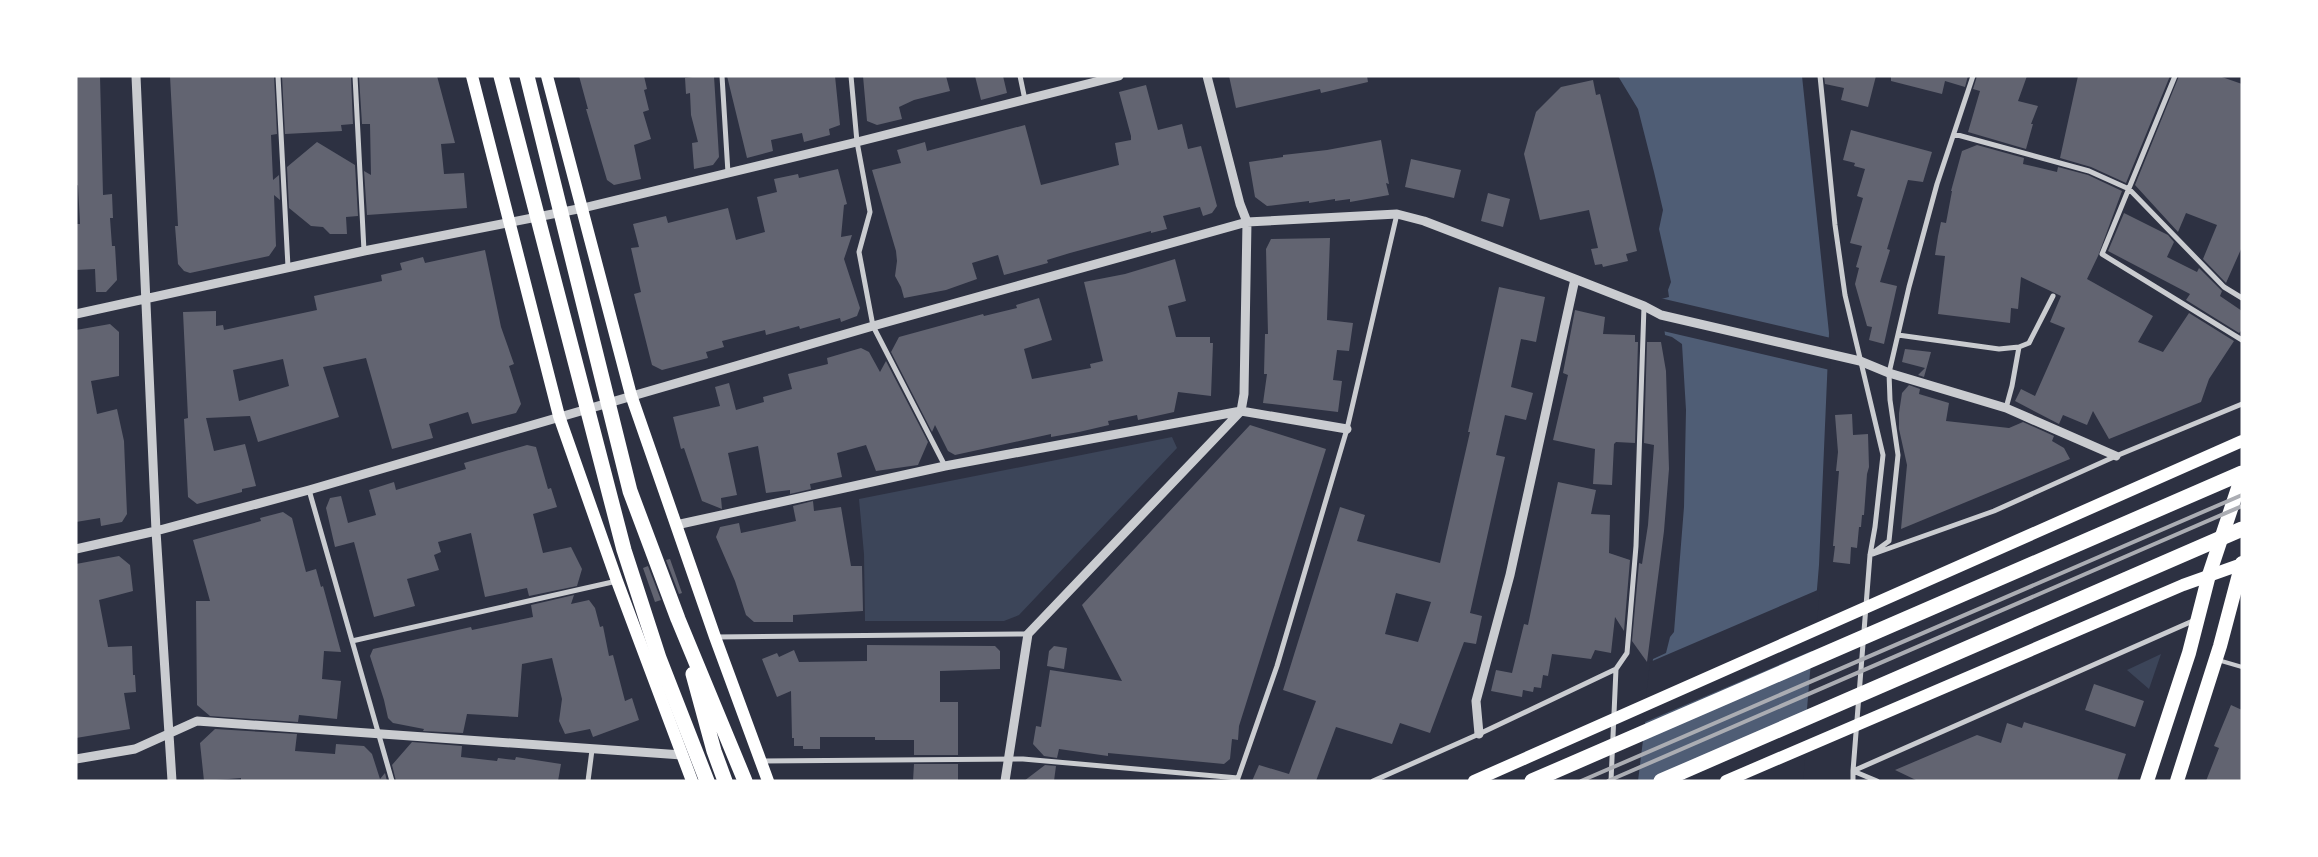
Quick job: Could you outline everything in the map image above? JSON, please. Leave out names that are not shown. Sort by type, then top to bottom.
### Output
[{"type":"highway","points":[[501,76],[624,550],[659,658],[708,781]]},
{"type":"highway","points":[[527,76],[630,491],[678,619],[745,781]]},
{"type":"highway","points":[[2147,781],[2199,618],[2209,575],[2242,474]]},
{"type":"highway","points":[[1532,781],[2242,474]]},
{"type":"highway","points":[[1661,781],[2242,529]]},
{"type":"highway","points":[[2177,781],[2215,659],[2242,563]]},
{"type":"highway","points":[[678,619],[714,752],[725,781]]},
{"type":"highway","points":[[1523,781],[1549,774]]},
{"type":"main road","points":[[472,76],[508,223],[559,416],[617,581],[692,781]]},
{"type":"main road","points":[[547,76],[631,395],[715,637],[768,781]]},
{"type":"main road","points":[[1474,781],[2242,441]]},
{"type":"main road","points":[[1726,781],[2209,575],[2242,563]]},
{"type":"street","points":[[136,76],[156,532],[172,781]]},
{"type":"street","points":[[278,76],[288,266]]},
{"type":"street","points":[[355,76],[364,250]]},
{"type":"street","points":[[722,76],[728,173]]},
{"type":"street","points":[[851,76],[857,142],[870,212],[859,252],[873,326],[945,466]]},
{"type":"street","points":[[1020,76],[1025,100]]},
{"type":"street","points":[[76,314],[147,300],[364,250],[583,208],[857,142],[1118,76]]},
{"type":"street","points":[[1005,781],[1028,634],[1241,411],[1244,394],[1247,222],[1240,204],[1207,76]]},
{"type":"street","points":[[1820,76],[1834,225],[1845,296],[1883,455],[1870,555],[1853,781]]},
{"type":"street","points":[[1870,555],[1890,541],[1898,475],[1898,455],[1890,400],[1890,373],[1908,287],[1937,184],[1973,76]]},
{"type":"street","points":[[2175,76],[2102,254],[2242,340]]},
{"type":"street","points":[[1954,134],[2089,171],[2129,189],[2224,287],[2242,298]]},
{"type":"street","points":[[760,760],[1023,759],[1238,779],[1277,666],[1347,428],[1397,214]]},
{"type":"street","points":[[76,550],[156,532],[310,490],[631,395],[1247,222],[1397,214],[1424,222],[1575,279],[1661,314],[1860,361],[1890,373],[2006,408],[2116,456]]},
{"type":"street","points":[[1479,734],[1476,701],[1510,575],[1575,279]]},
{"type":"street","points":[[1898,335],[1999,349],[2019,347],[2029,343],[2053,296]]},
{"type":"street","points":[[1373,781],[1479,734],[1616,669],[1627,653],[1636,546],[1644,306]]},
{"type":"street","points":[[2006,408],[2019,347]]},
{"type":"street","points":[[1870,555],[1889,550],[1994,511],[2116,456],[2242,404]]},
{"type":"street","points":[[676,525],[945,466],[1241,411],[1347,428]]},
{"type":"street","points":[[310,490],[392,781]]},
{"type":"street","points":[[352,641],[617,581]]},
{"type":"street","points":[[1853,771],[2199,618]]},
{"type":"street","points":[[715,637],[1028,634]]},
{"type":"street","points":[[1611,781],[1616,669]]},
{"type":"street","points":[[76,759],[135,749],[198,721],[682,755]]},
{"type":"street","points":[[588,781],[592,750]]},
{"type":"street","points":[[1853,771],[1877,781]]},
{"type":"lane","points":[[2215,659],[2242,667]]},
{"type":"shaded area","points":[[1618,76],[1802,76],[1829,333],[1819,565],[1801,781],[1638,781],[1653,659],[1666,653],[1670,637],[1674,632],[1684,507],[1686,410],[1682,344],[1672,337],[1665,335],[1661,299],[1669,297],[1668,290],[1671,282],[1659,229],[1663,210],[1638,109]]},
{"type":"shaded area","points":[[1172,437],[1177,448],[1019,615],[1004,621],[865,621],[864,554],[859,499]]},
{"type":"shaded area","points":[[2161,654],[2149,689],[2127,670]]},
{"type":"pier","points":[[1660,298],[1831,338],[1830,370],[1663,331]]},
{"type":"pier","points":[[1820,589],[1814,650],[1643,723],[1650,662]]},
{"type":"pier","points":[[1809,720],[1803,781],[1674,781]]},
{"type":"building","points":[[76,76],[100,76],[103,195],[112,194],[113,218],[110,218],[112,246],[115,246],[117,280],[106,292],[96,292],[95,269],[76,270],[76,224],[80,224],[78,185],[76,186]]},
{"type":"building","points":[[170,76],[274,76],[277,134],[271,135],[273,180],[279,175],[280,200],[274,195],[276,246],[269,256],[190,273],[184,271],[178,264],[175,226],[178,226]]},
{"type":"building","points":[[282,76],[351,77],[353,124],[341,125],[342,131],[285,134]]},
{"type":"building","points":[[437,76],[455,143],[441,144],[444,174],[464,173],[467,208],[367,215],[364,171],[371,175],[370,124],[362,124],[359,77]]},
{"type":"building","points":[[579,76],[644,76],[647,89],[644,90],[649,110],[643,112],[651,139],[634,145],[641,179],[614,185],[607,180],[586,109],[588,109]]},
{"type":"building","points":[[714,76],[719,157],[713,165],[694,169],[692,143],[698,142],[691,115],[690,93],[686,94],[685,78]]},
{"type":"building","points":[[727,76],[835,76],[840,125],[829,129],[830,135],[804,142],[802,133],[771,140],[773,151],[747,158]]},
{"type":"building","points":[[863,76],[946,76],[950,91],[914,100],[899,107],[902,119],[877,125],[867,121]]},
{"type":"building","points":[[975,76],[1003,76],[1007,93],[981,100]]},
{"type":"building","points":[[1229,76],[1367,76],[1368,82],[1321,93],[1320,89],[1236,108]]},
{"type":"building","points":[[1824,76],[1876,76],[1868,107],[1841,100],[1844,88],[1825,84]]},
{"type":"building","points":[[1891,76],[1968,76],[1965,87],[1945,81],[1942,94],[1891,81]]},
{"type":"building","points":[[1977,76],[2027,76],[2018,101],[2038,106],[2031,124],[2033,124],[2026,149],[1968,132],[1980,91],[1973,89]]},
{"type":"building","points":[[2078,76],[2170,76],[2126,183],[2091,167],[2060,158]]},
{"type":"building","points":[[2179,76],[2219,76],[2242,84],[2242,247],[2226,283],[2203,259],[2217,225],[2186,213],[2178,232],[2135,185]]},
{"type":"building","points":[[1593,80],[1596,95],[1600,94],[1637,251],[1626,254],[1628,261],[1603,267],[1602,264],[1595,265],[1591,249],[1598,248],[1589,210],[1540,220],[1524,154],[1536,112],[1561,87]]},
{"type":"building","points":[[1146,85],[1158,130],[1182,124],[1188,149],[1201,146],[1217,206],[1212,213],[1203,216],[1200,207],[1163,216],[1167,229],[1151,233],[1151,231],[1070,253],[1047,260],[1048,263],[1004,275],[998,255],[972,263],[977,279],[946,290],[904,298],[895,276],[896,251],[872,170],[901,163],[897,150],[925,142],[927,151],[1025,125],[1041,185],[1119,165],[1115,143],[1131,140],[1131,136],[1119,92]]},
{"type":"building","points":[[1851,130],[1932,152],[1923,182],[1908,180],[1887,249],[1890,250],[1880,282],[1897,286],[1884,344],[1869,340],[1872,327],[1867,326],[1855,284],[1859,268],[1856,267],[1862,246],[1850,243],[1863,198],[1857,196],[1865,169],[1854,166],[1855,163],[1843,160]]},
{"type":"building","points":[[1381,140],[1389,184],[1386,183],[1389,195],[1350,202],[1350,199],[1335,201],[1335,199],[1267,206],[1255,197],[1249,162]]},
{"type":"building","points":[[317,142],[355,165],[358,216],[346,217],[347,234],[330,234],[323,227],[311,226],[289,208],[287,167]]},
{"type":"building","points":[[1977,145],[2024,158],[2023,164],[2057,172],[2058,167],[2088,175],[2122,191],[2098,256],[2087,279],[2153,316],[2138,342],[2163,352],[2189,313],[2234,341],[2209,379],[2201,402],[2109,439],[2093,411],[2087,425],[2063,415],[2059,424],[2015,401],[2021,389],[2035,396],[2065,328],[2050,322],[2061,296],[2021,277],[2018,309],[2011,308],[2010,323],[1938,314],[1945,256],[1935,255],[1941,222],[1946,223],[1951,191],[1962,151]]},
{"type":"building","points":[[1411,159],[1461,170],[1454,198],[1405,187]]},
{"type":"building","points":[[838,169],[847,204],[844,205],[841,237],[852,235],[844,259],[860,308],[857,316],[841,322],[840,318],[800,329],[799,326],[766,335],[765,330],[722,341],[724,347],[706,352],[708,358],[662,370],[652,365],[634,294],[641,292],[631,248],[639,247],[633,224],[666,216],[668,223],[728,208],[736,240],[765,232],[757,197],[777,192],[774,179],[798,174],[799,178]]},
{"type":"building","points":[[1488,193],[1510,199],[1503,227],[1481,221]]},
{"type":"building","points":[[2124,213],[2168,235],[2174,242],[2167,257],[2197,272],[2199,268],[2222,291],[2220,296],[2242,311],[2242,330],[2239,333],[2186,300],[2190,294],[2108,251]]},
{"type":"building","points":[[1330,238],[1327,320],[1353,323],[1349,351],[1337,350],[1333,380],[1342,381],[1338,412],[1263,403],[1267,374],[1264,374],[1265,334],[1268,334],[1266,249],[1271,239]]},
{"type":"building","points":[[485,250],[501,327],[514,364],[509,366],[521,404],[516,413],[472,424],[468,412],[429,424],[433,438],[392,449],[366,358],[323,367],[339,417],[258,442],[250,416],[206,418],[214,451],[245,444],[256,486],[242,489],[242,492],[197,504],[188,497],[184,419],[188,418],[183,312],[216,311],[216,326],[223,325],[224,330],[317,310],[314,296],[382,281],[381,275],[402,270],[400,263],[423,257],[425,263]],"holes":[[[283,359],[289,386],[239,401],[233,370]]]},
{"type":"building","points":[[1175,259],[1186,301],[1168,306],[1176,337],[1210,337],[1210,343],[1213,343],[1211,396],[1178,392],[1174,412],[1138,420],[1137,415],[1108,421],[1109,425],[1079,432],[1051,437],[1051,434],[955,455],[948,451],[935,425],[932,432],[891,352],[899,337],[983,314],[984,316],[1017,308],[1016,305],[1039,298],[1052,340],[1024,349],[1032,379],[1091,368],[1090,364],[1103,361],[1084,282],[1125,274]]},
{"type":"building","points":[[1499,287],[1545,297],[1536,342],[1521,339],[1511,387],[1533,393],[1526,420],[1505,415],[1496,455],[1505,457],[1470,613],[1482,616],[1476,644],[1464,642],[1430,733],[1400,723],[1392,744],[1336,727],[1316,781],[1252,781],[1259,765],[1289,774],[1316,701],[1283,690],[1340,507],[1365,515],[1357,541],[1440,563],[1470,432],[1468,432]],"holes":[[[1396,593],[1431,602],[1418,642],[1385,634]]]},
{"type":"building","points":[[1575,310],[1605,317],[1603,334],[1635,335],[1635,342],[1638,342],[1635,443],[1616,442],[1614,444],[1612,485],[1593,484],[1595,449],[1553,440],[1568,375],[1563,373]]},
{"type":"building","points":[[110,324],[119,332],[119,376],[91,381],[97,414],[117,409],[124,441],[127,514],[122,522],[101,526],[100,518],[76,522],[76,330]]},
{"type":"building","points":[[1647,342],[1661,342],[1666,371],[1669,469],[1664,531],[1647,662],[1632,641],[1639,563],[1642,564],[1648,525],[1654,445],[1644,443]]},
{"type":"building","points":[[861,348],[869,352],[880,372],[886,361],[928,442],[918,465],[876,471],[866,445],[837,453],[842,477],[810,484],[811,489],[790,494],[790,490],[766,493],[758,446],[728,453],[737,495],[721,498],[722,509],[702,501],[684,448],[681,449],[673,417],[720,406],[715,387],[729,383],[736,410],[764,402],[763,397],[792,389],[788,374],[828,364],[827,358]]},
{"type":"building","points":[[1905,349],[1931,352],[1924,377],[1918,375],[1925,368],[1902,362]]},
{"type":"building","points":[[1909,385],[1920,389],[1919,394],[1949,403],[1946,421],[2009,428],[2023,422],[2054,436],[2052,441],[2064,448],[2070,459],[1901,529],[1907,465],[1899,429],[1899,413],[1902,393]]},
{"type":"building","points":[[1852,414],[1853,435],[1868,434],[1869,467],[1864,515],[1862,515],[1861,527],[1859,527],[1857,548],[1851,547],[1850,564],[1833,562],[1835,546],[1833,546],[1839,471],[1836,471],[1838,452],[1835,415]]},
{"type":"building","points":[[1250,425],[1326,449],[1239,726],[1238,740],[1232,739],[1230,759],[1224,764],[1108,753],[1108,756],[1059,749],[1057,758],[1044,756],[1033,744],[1036,726],[1041,727],[1050,670],[1122,681],[1082,605]]},
{"type":"building","points":[[527,445],[536,447],[548,489],[551,488],[557,507],[533,514],[543,553],[571,547],[582,569],[577,586],[529,596],[527,588],[485,597],[471,533],[438,542],[441,552],[434,555],[439,570],[407,579],[415,606],[374,617],[354,542],[335,547],[326,508],[330,498],[341,496],[348,523],[376,515],[369,490],[394,482],[396,490],[466,469],[464,463]]},
{"type":"building","points":[[1558,482],[1596,490],[1591,514],[1610,515],[1609,553],[1630,560],[1624,631],[1615,617],[1611,653],[1595,650],[1591,659],[1552,654],[1548,676],[1543,675],[1541,688],[1534,687],[1533,692],[1523,690],[1522,697],[1491,691],[1496,670],[1512,673],[1524,624],[1528,625]]},
{"type":"building","points":[[813,501],[814,511],[841,507],[851,566],[862,566],[863,611],[793,615],[793,622],[754,622],[746,615],[735,581],[716,537],[720,527],[739,523],[741,533],[796,521],[793,506]]},
{"type":"building","points":[[283,512],[292,518],[306,572],[316,569],[321,587],[323,586],[341,652],[324,651],[322,679],[341,681],[337,719],[299,715],[298,722],[210,716],[197,705],[196,601],[210,601],[193,540],[261,521],[260,518]]},
{"type":"building","points":[[119,556],[130,565],[133,591],[99,600],[108,647],[132,646],[133,675],[135,675],[136,692],[124,693],[130,729],[76,738],[76,564]]},
{"type":"building","points":[[670,559],[682,593],[679,594],[666,560]]},
{"type":"building","points":[[648,566],[661,600],[655,602],[643,568]]},
{"type":"building","points":[[574,595],[571,604],[589,600],[595,608],[600,627],[603,626],[609,656],[613,655],[625,701],[632,698],[639,720],[593,737],[590,729],[565,734],[559,721],[562,699],[552,658],[522,664],[518,717],[467,714],[463,733],[423,731],[424,729],[393,723],[388,718],[370,656],[373,649],[471,627],[472,630],[533,617],[531,605]]},
{"type":"building","points":[[867,645],[995,646],[1000,651],[1000,669],[940,671],[940,702],[958,702],[958,755],[914,755],[914,740],[875,740],[875,737],[820,737],[820,749],[803,749],[803,746],[794,746],[794,738],[792,738],[791,691],[777,697],[762,659],[777,653],[779,657],[794,650],[799,662],[867,661]]},
{"type":"building","points":[[1054,646],[1067,648],[1064,669],[1047,666],[1049,651]]},
{"type":"building","points":[[2094,684],[2144,701],[2135,727],[2085,710]]},
{"type":"building","points":[[2231,705],[2242,710],[2242,781],[2206,781],[2219,748],[2214,746]]},
{"type":"building","points":[[2024,722],[2126,754],[2117,781],[1918,781],[1895,770],[1977,735],[2001,743],[2007,723],[2022,728]]},
{"type":"building","points":[[215,729],[297,734],[295,751],[335,754],[336,744],[364,746],[372,754],[380,779],[385,773],[387,781],[241,781],[241,778],[204,781],[200,743]]},
{"type":"building","points":[[412,742],[462,746],[461,757],[497,761],[498,758],[515,760],[516,757],[561,764],[558,781],[396,781],[392,765]]},
{"type":"building","points":[[914,764],[958,764],[958,781],[913,781]]},
{"type":"building","points":[[1045,765],[1056,766],[1054,781],[1024,781]]},
{"type":"railway","points":[[1581,781],[2242,495]]},
{"type":"railway","points":[[1608,781],[2242,506]]}]
